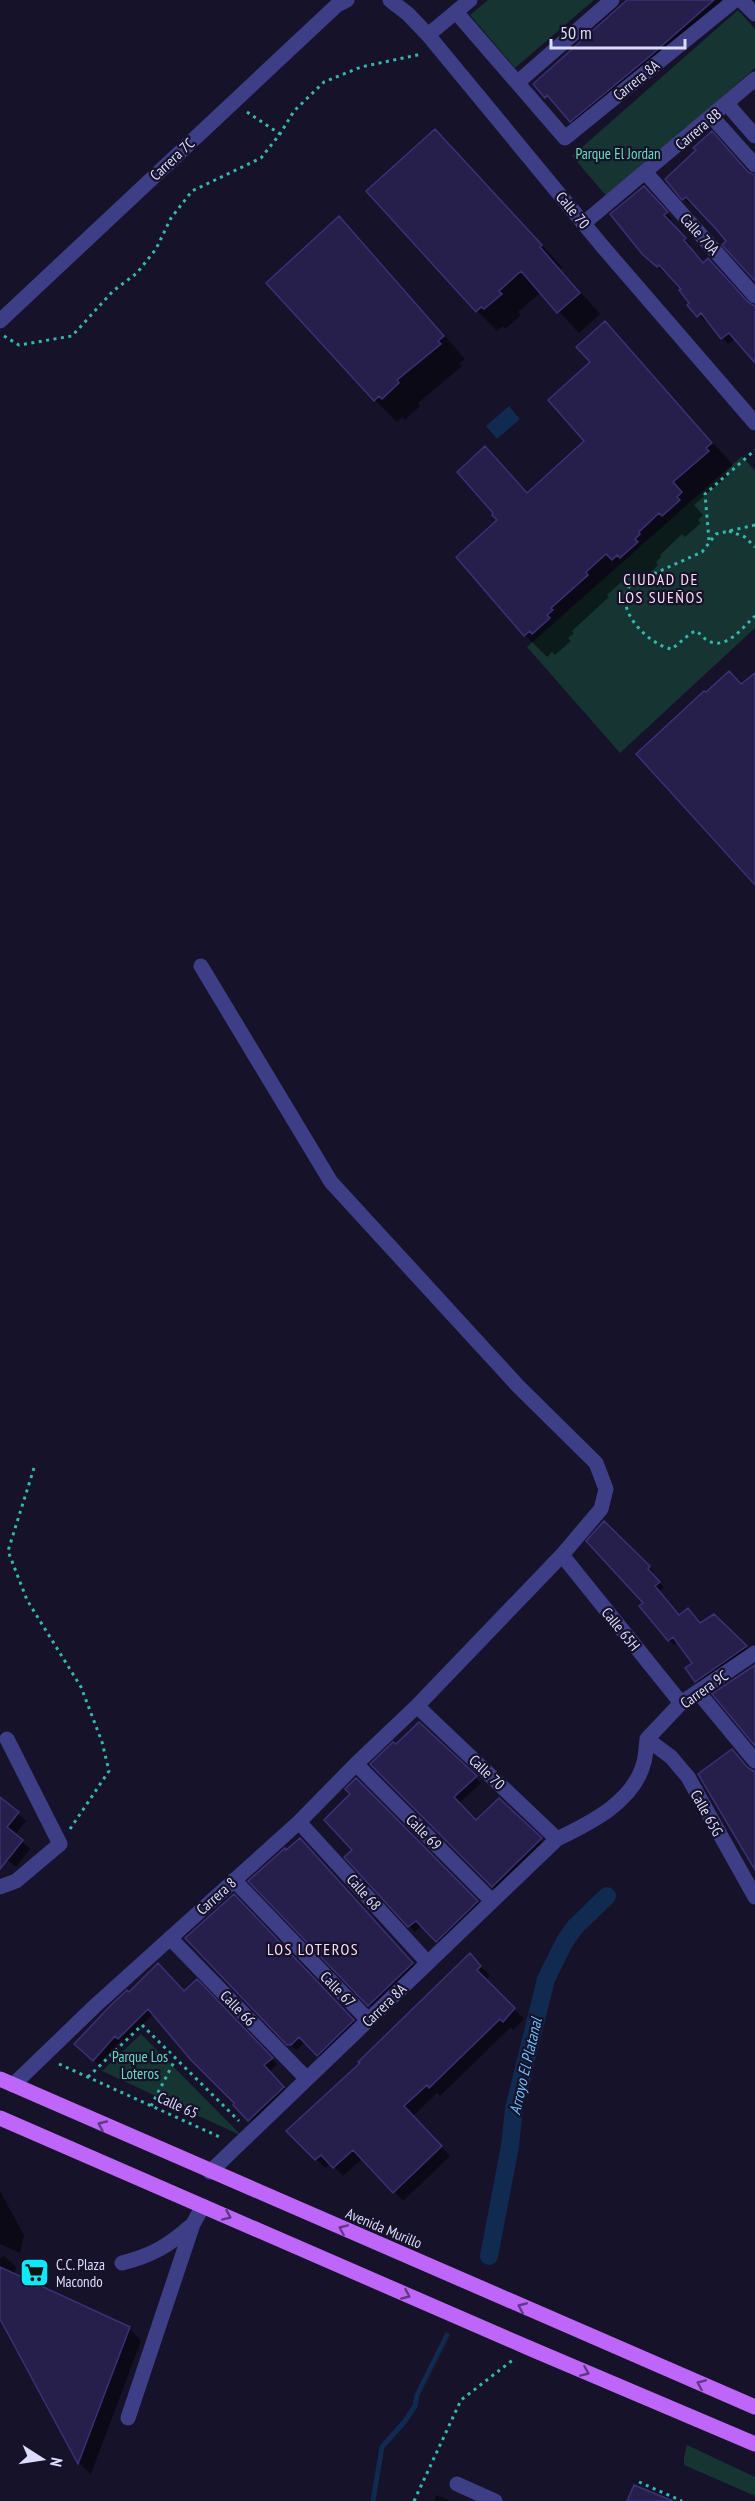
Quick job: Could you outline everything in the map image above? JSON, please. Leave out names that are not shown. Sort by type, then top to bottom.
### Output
[{"type":"main road","name":"Avenida Murillo","points":[[6,2082],[755,2407]]},
{"type":"main road","points":[[0,2118],[755,2444]]},
{"type":"street","name":"Carrera 7C","points":[[0,321],[337,5],[347,0]]},
{"type":"street","name":"Calle 70","points":[[390,0],[408,14],[428,35],[584,223],[755,423]]},
{"type":"street","points":[[428,35],[470,0]]},
{"type":"street","points":[[456,12],[518,82],[612,0]]},
{"type":"street","name":"Carrera 8A","points":[[518,82],[565,138],[735,0]]},
{"type":"street","points":[[741,0],[755,14]]},
{"type":"street","name":"Carrera 8B","points":[[584,223],[755,79]]},
{"type":"street","points":[[727,104],[755,136]]},
{"type":"street","points":[[712,117],[755,165]]},
{"type":"street","name":"Calle 70A","points":[[645,172],[755,296]]},
{"type":"street","name":"Carrera 8","points":[[6,2082],[43,2057],[299,1822],[417,1706],[562,1555],[601,1509],[606,1489],[596,1463],[510,1377],[331,1182],[201,966]]},
{"type":"street","name":"Calle 65H","points":[[562,1555],[681,1702]]},
{"type":"street","name":"Carrera 9C","points":[[647,1739],[681,1702],[755,1653]]},
{"type":"street","points":[[698,1692],[755,1761]]},
{"type":"street","name":"Calle 70","points":[[417,1706],[557,1839]]},
{"type":"street","points":[[0,1887],[16,1881],[60,1844],[8,1739]]},
{"type":"street","name":"Carrera 8A","points":[[210,2172],[557,1839],[587,1824],[616,1804],[633,1785],[644,1764],[647,1739]]},
{"type":"street","name":"Calle 65G","points":[[647,1739],[671,1756],[688,1777],[755,1897]]},
{"type":"street","name":"Calle 69","points":[[356,1764],[492,1901]]},
{"type":"street","name":"Calle 68","points":[[299,1822],[428,1963]]},
{"type":"street","name":"Calle 67","points":[[234,1880],[368,2020]]},
{"type":"street","name":"Calle 66","points":[[170,1938],[307,2079]]},
{"type":"street","points":[[128,2418],[193,2224],[203,2206]]},
{"type":"street","points":[[122,2263],[148,2256],[169,2245],[193,2224]]},
{"type":"street","points":[[457,2484],[495,2501]]},
{"type":"path","points":[[0,333],[19,345],[72,336],[113,291],[137,273],[156,249],[171,218],[192,191],[261,158],[294,111],[324,81],[361,67],[439,50]]},
{"type":"path","points":[[232,103],[280,134]]},
{"type":"path","points":[[710,544],[705,494],[755,450]]},
{"type":"path","points":[[755,525],[716,534],[711,537],[710,544],[702,552],[631,584],[623,598],[626,609],[654,644],[672,650],[696,631],[708,641],[717,644],[726,643],[755,616]]},
{"type":"path","points":[[728,530],[745,537],[755,547]]},
{"type":"path","points":[[34,1468],[8,1551],[27,1600],[81,1687],[102,1742],[110,1771],[60,1844]]},
{"type":"path","name":"Calle 65","points":[[88,2077],[142,2025],[251,2133]]},
{"type":"path","name":"Calle 65","points":[[43,2057],[238,2145]]},
{"type":"path","points":[[150,2106],[176,2059]]},
{"type":"path","points":[[414,2501],[460,2400],[529,2348]]},
{"type":"path","points":[[639,2482],[682,2501]]},
{"type":"green space","points":[[488,0],[594,0],[515,68],[470,15]]},
{"type":"green space","name":"Parque El Jordan","points":[[738,10],[755,29],[755,68],[608,198],[572,156]]},
{"type":"green space","points":[[742,456],[755,471],[755,628],[620,753],[527,647]]},
{"type":"green space","name":"Parque Los Loteros","points":[[141,2034],[242,2136],[102,2071]]},
{"type":"green space","points":[[687,2445],[755,2477],[755,2496],[684,2465]]},
{"type":"water","points":[[509,406],[520,419],[497,439],[486,426]]},
{"type":"building","points":[[627,0],[714,0],[570,122],[547,95],[545,98],[533,84]]},
{"type":"building","points":[[435,129],[542,245],[540,247],[580,293],[557,313],[521,271],[499,291],[502,294],[484,309],[481,307],[476,312],[366,191]]},
{"type":"building","points":[[712,131],[748,172],[755,175],[755,281],[722,245],[726,241],[716,229],[686,197],[682,200],[665,179],[696,150],[693,148]]},
{"type":"building","points":[[644,186],[668,212],[664,215],[686,238],[684,240],[703,263],[708,258],[748,302],[755,306],[755,363],[729,333],[721,339],[701,313],[697,317],[687,305],[689,303],[679,290],[681,289],[659,265],[657,267],[643,255],[610,214]]},
{"type":"building","points":[[339,216],[444,336],[438,341],[441,344],[397,380],[399,383],[382,399],[379,396],[374,401],[266,283]]},
{"type":"building","points":[[605,321],[712,443],[706,448],[709,451],[673,482],[682,492],[677,497],[680,500],[662,516],[659,513],[639,532],[640,534],[635,539],[638,542],[620,558],[617,555],[612,560],[606,554],[586,572],[588,575],[551,608],[553,610],[547,615],[550,618],[532,634],[530,631],[524,636],[456,557],[497,520],[457,472],[485,446],[527,493],[584,441],[548,400],[590,362],[576,347]]},
{"type":"building","points":[[729,671],[741,684],[755,673],[755,885],[636,754]]},
{"type":"building","points":[[604,1521],[650,1566],[648,1569],[660,1582],[655,1586],[679,1615],[688,1608],[700,1623],[714,1614],[747,1646],[695,1682],[685,1668],[692,1663],[673,1637],[668,1641],[639,1606],[643,1603],[586,1541]]},
{"type":"building","points":[[755,1665],[755,1746],[712,1694]]},
{"type":"building","points":[[419,1722],[477,1776],[454,1797],[476,1820],[499,1798],[542,1838],[492,1887],[370,1764]]},
{"type":"building","points":[[732,1749],[747,1767],[755,1772],[755,1870],[698,1774]]},
{"type":"building","points":[[356,1778],[478,1901],[436,1942],[416,1921],[408,1927],[344,1857],[352,1850],[324,1820],[350,1794],[345,1789]]},
{"type":"building","points":[[0,1797],[19,1812],[7,1827],[23,1840],[0,1869]]},
{"type":"building","points":[[300,1838],[413,1963],[368,2006],[248,1881],[285,1848],[286,1850]]},
{"type":"building","points":[[234,1894],[354,2020],[317,2056],[299,2037],[291,2045],[287,2045],[185,1938]]},
{"type":"building","points":[[470,1953],[481,1966],[477,1970],[515,2008],[503,2022],[500,2019],[429,2088],[427,2085],[404,2106],[442,2146],[393,2193],[353,2150],[333,2168],[321,2155],[315,2160],[286,2131],[360,2063],[358,2062]]},
{"type":"building","points":[[158,1963],[184,1991],[197,1979],[273,2058],[264,2065],[284,2087],[248,2121],[233,2105],[234,2103],[190,2059],[148,2009],[118,2039],[115,2036],[93,2061],[74,2044],[111,2005],[127,1990],[129,1992]]},
{"type":"building","points":[[0,2267],[130,2327],[78,2464],[0,2319]]},
{"type":"building","points":[[634,2485],[673,2501],[627,2501]]},
{"type":"waterway","name":"Arroyo El Platanal","points":[[489,2256],[510,2146],[514,2109],[546,1979],[565,1941],[575,1927],[607,1896]]},
{"type":"waterway","name":"Arroyo El Platanal","points":[[373,2501],[382,2447],[415,2406],[417,2395],[447,2335]]},
{"type":"place","name":"C.C. Plaza Macondo","points":[[35,2273]]},
{"type":"district","name":"CIUDAD DE LOS SUEÑOS","points":[[661,588]]},
{"type":"district","name":"LOS LOTEROS","points":[[313,1949]]}]
